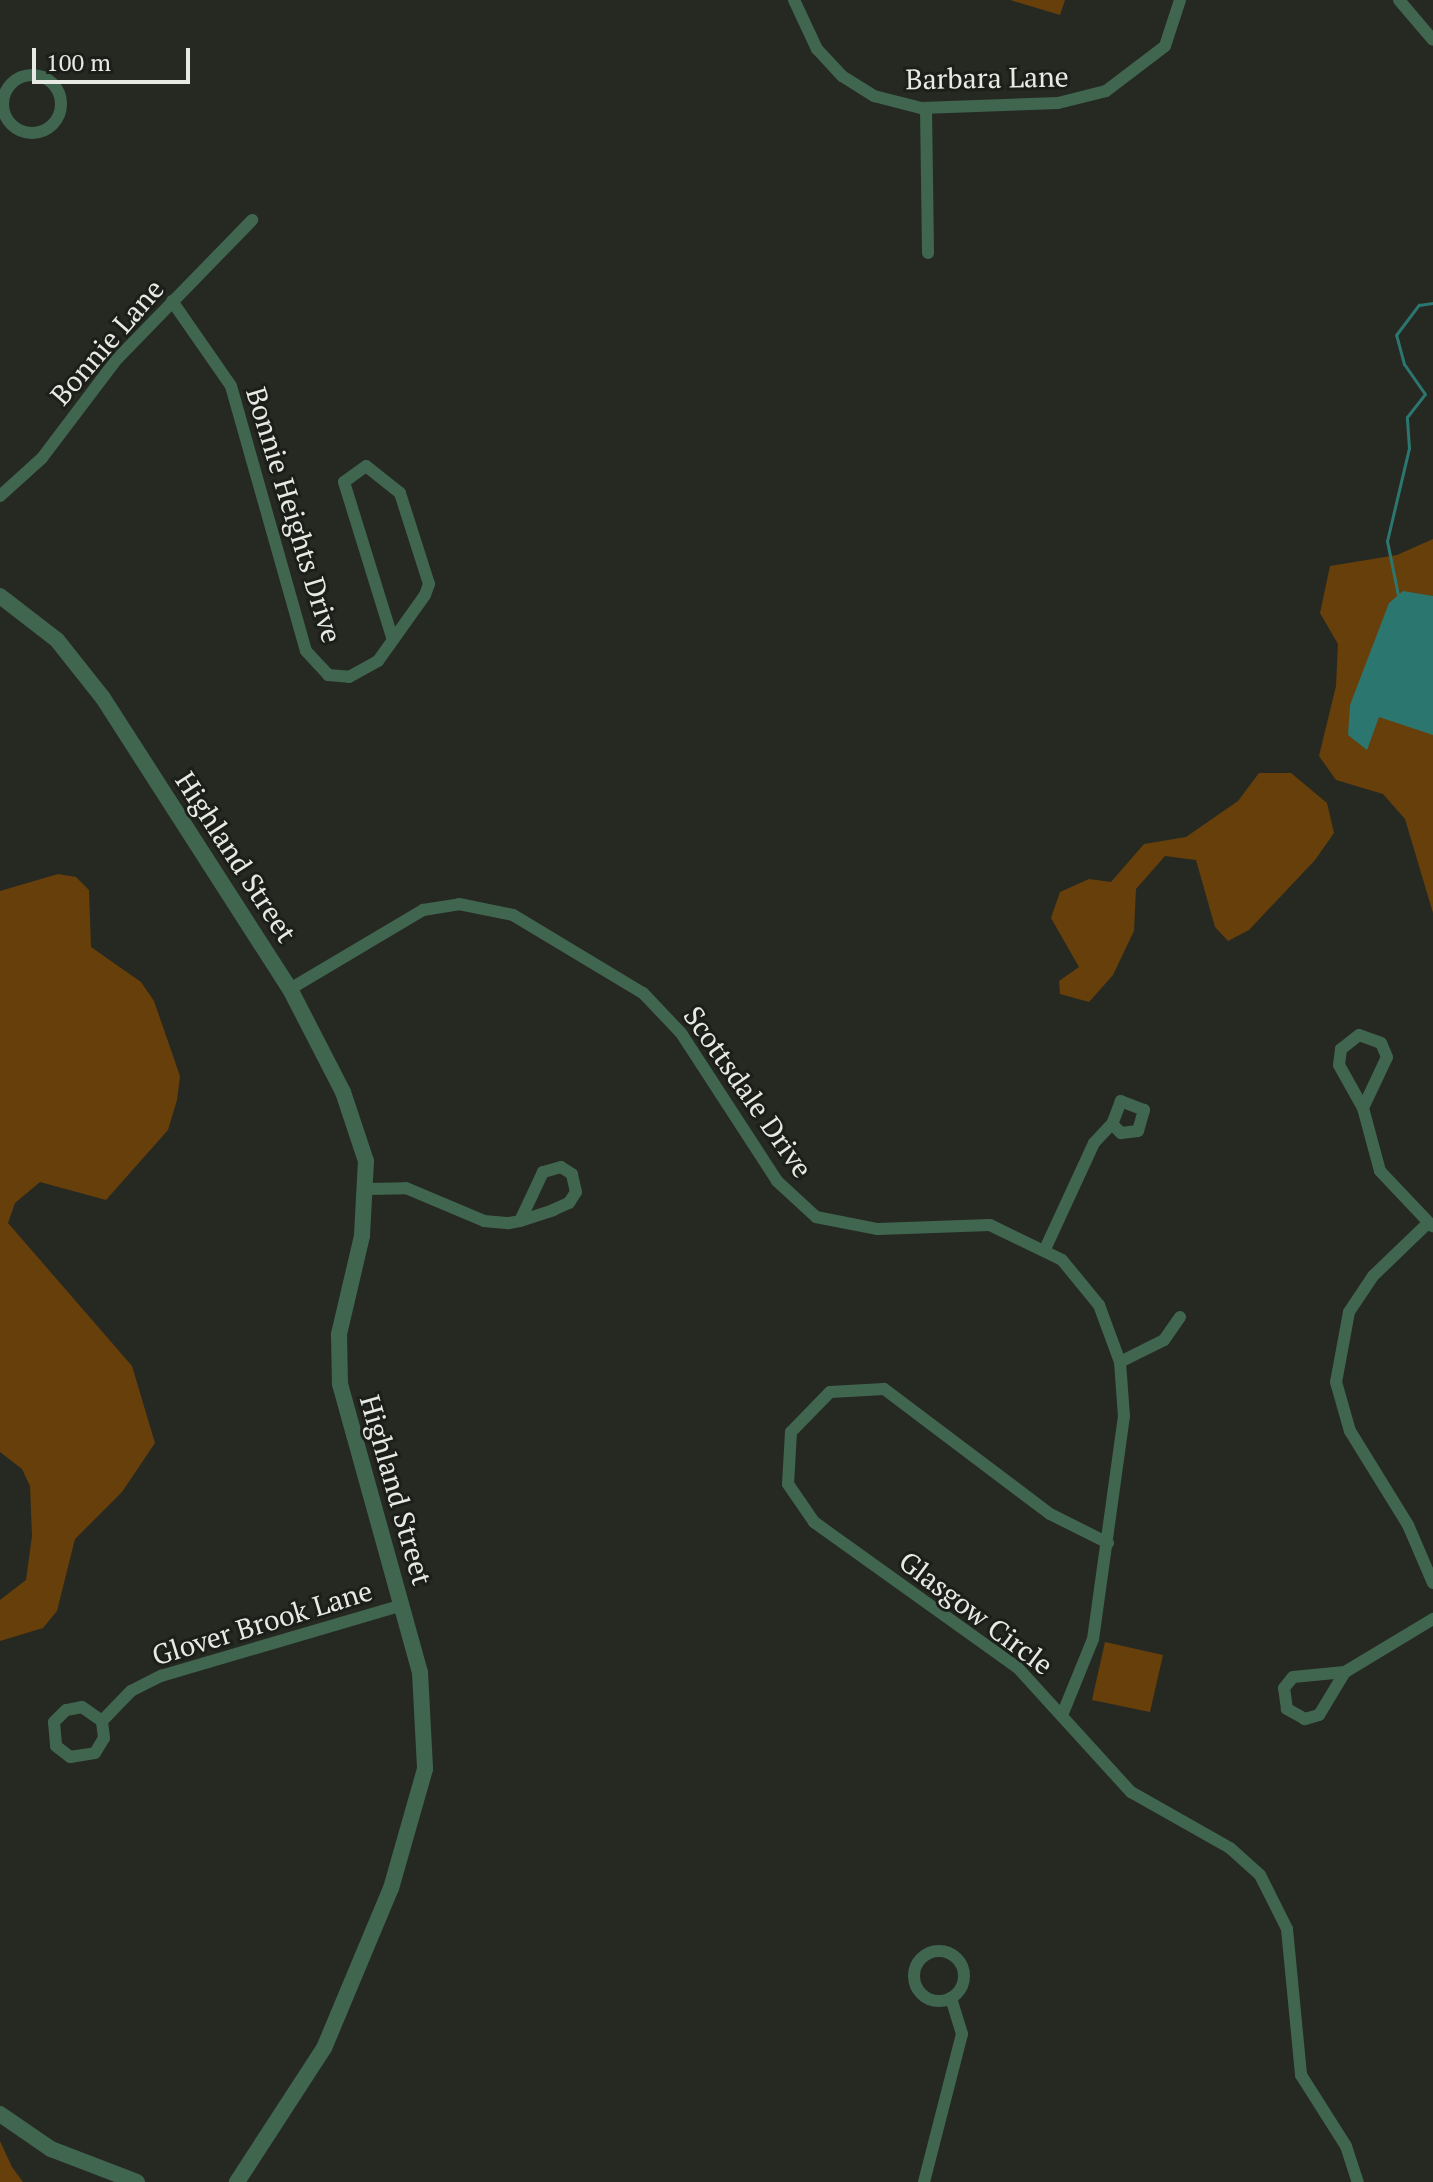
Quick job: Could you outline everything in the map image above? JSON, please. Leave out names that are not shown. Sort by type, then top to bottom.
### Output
[{"type":"street","name":"Barbara Lane","points":[[794,0],[817,49],[842,76],[874,96],[926,108],[1058,103],[1106,91],[1165,46],[1180,0]]},
{"type":"street","points":[[1399,0],[1433,40]]},
{"type":"street","points":[[42,76],[58,91],[59,113],[45,130],[22,131],[3,116],[6,91],[19,78],[42,76]]},
{"type":"street","points":[[926,108],[928,253]]},
{"type":"street","name":"Bonnie Lane","points":[[0,496],[42,458],[100,378],[252,220]]},
{"type":"street","name":"Bonnie Heights Drive","points":[[172,301],[231,386],[306,651],[328,675],[349,677],[378,661],[393,640],[425,595],[429,572],[400,493],[366,466],[348,474],[346,492],[393,640]]},
{"type":"street","name":"Highland Street","points":[[0,596],[57,640],[89,678],[290,989],[357,1126],[367,1189],[339,1334],[340,1384],[402,1605],[426,1713],[414,1817],[324,2048],[237,2182]]},
{"type":"street","name":"Scottsdale Drive","points":[[290,989],[423,910],[459,904],[513,915],[643,993],[681,1033],[777,1181],[816,1217],[878,1229],[990,1225],[1046,1247],[1091,1293],[1120,1362],[1123,1448],[1108,1543],[1088,1660],[1063,1713]]},
{"type":"street","points":[[1363,1108],[1387,1057],[1381,1043],[1359,1035],[1338,1057],[1363,1108],[1380,1171],[1430,1225],[1359,1295],[1339,1337],[1336,1374],[1350,1431],[1408,1525],[1433,1583]]},
{"type":"street","points":[[1046,1247],[1074,1200],[1087,1155],[1112,1124]]},
{"type":"street","points":[[367,1189],[406,1188],[484,1221],[520,1221],[569,1203],[576,1192],[572,1174],[561,1167],[543,1172],[520,1221]]},
{"type":"street","points":[[1120,1362],[1164,1340],[1180,1317]]},
{"type":"street","name":"Glasgow Circle","points":[[1108,1543],[1050,1514],[884,1389],[830,1392],[791,1432],[785,1473],[806,1515],[998,1653],[1063,1713],[1123,1785],[1230,1848],[1273,1894],[1290,1944],[1301,2075],[1346,2146],[1358,2182]]},
{"type":"street","name":"Glover Brook Lane","points":[[102,1721],[131,1691],[161,1676],[402,1605]]},
{"type":"street","points":[[1345,1672],[1319,1715],[1305,1719],[1287,1709],[1284,1688],[1293,1677],[1345,1672],[1433,1619]]},
{"type":"street","name":"Glover Brook Lane","points":[[82,1707],[102,1721],[104,1738],[95,1753],[78,1759],[56,1746],[54,1722],[66,1710],[82,1707]]},
{"type":"street","points":[[945,1952],[959,1962],[963,1980],[951,1998],[933,2000],[918,1990],[914,1973],[927,1955],[945,1952]]},
{"type":"street","points":[[924,2182],[962,2034],[951,1998]]},
{"type":"street","points":[[0,2114],[51,2149],[137,2182]]},
{"type":"shaded area","points":[[1010,0],[1065,0],[1060,15]]},
{"type":"shaded area","points":[[1433,539],[1433,913],[1405,819],[1383,794],[1336,780],[1319,756],[1336,686],[1338,644],[1320,613],[1330,566],[1397,555]]},
{"type":"shaded area","points":[[1259,773],[1291,773],[1327,803],[1334,833],[1315,860],[1249,930],[1228,941],[1215,927],[1196,860],[1165,856],[1136,889],[1134,931],[1113,975],[1089,1002],[1060,994],[1059,981],[1079,967],[1051,918],[1060,892],[1089,879],[1111,882],[1144,844],[1186,837],[1238,801]]},
{"type":"shaded area","points":[[58,874],[76,877],[89,890],[91,947],[141,982],[154,1001],[180,1076],[177,1100],[168,1130],[106,1200],[40,1182],[15,1203],[8,1223],[132,1366],[155,1443],[122,1492],[75,1539],[57,1611],[43,1628],[0,1641],[0,1600],[26,1580],[32,1536],[30,1486],[22,1469],[0,1452],[0,891]]},
{"type":"shaded area","points":[[1105,1642],[1163,1655],[1150,1712],[1092,1700]]},
{"type":"shaded area","points":[[0,2141],[12,2167],[23,2182],[0,2182]]},
{"type":"water","points":[[1403,591],[1433,596],[1433,735],[1379,717],[1367,750],[1348,735],[1350,705],[1389,603]]},
{"type":"waterway","points":[[1398,595],[1387,541],[1409,448],[1407,417],[1425,394],[1404,364],[1396,335],[1419,305],[1433,303]]}]
